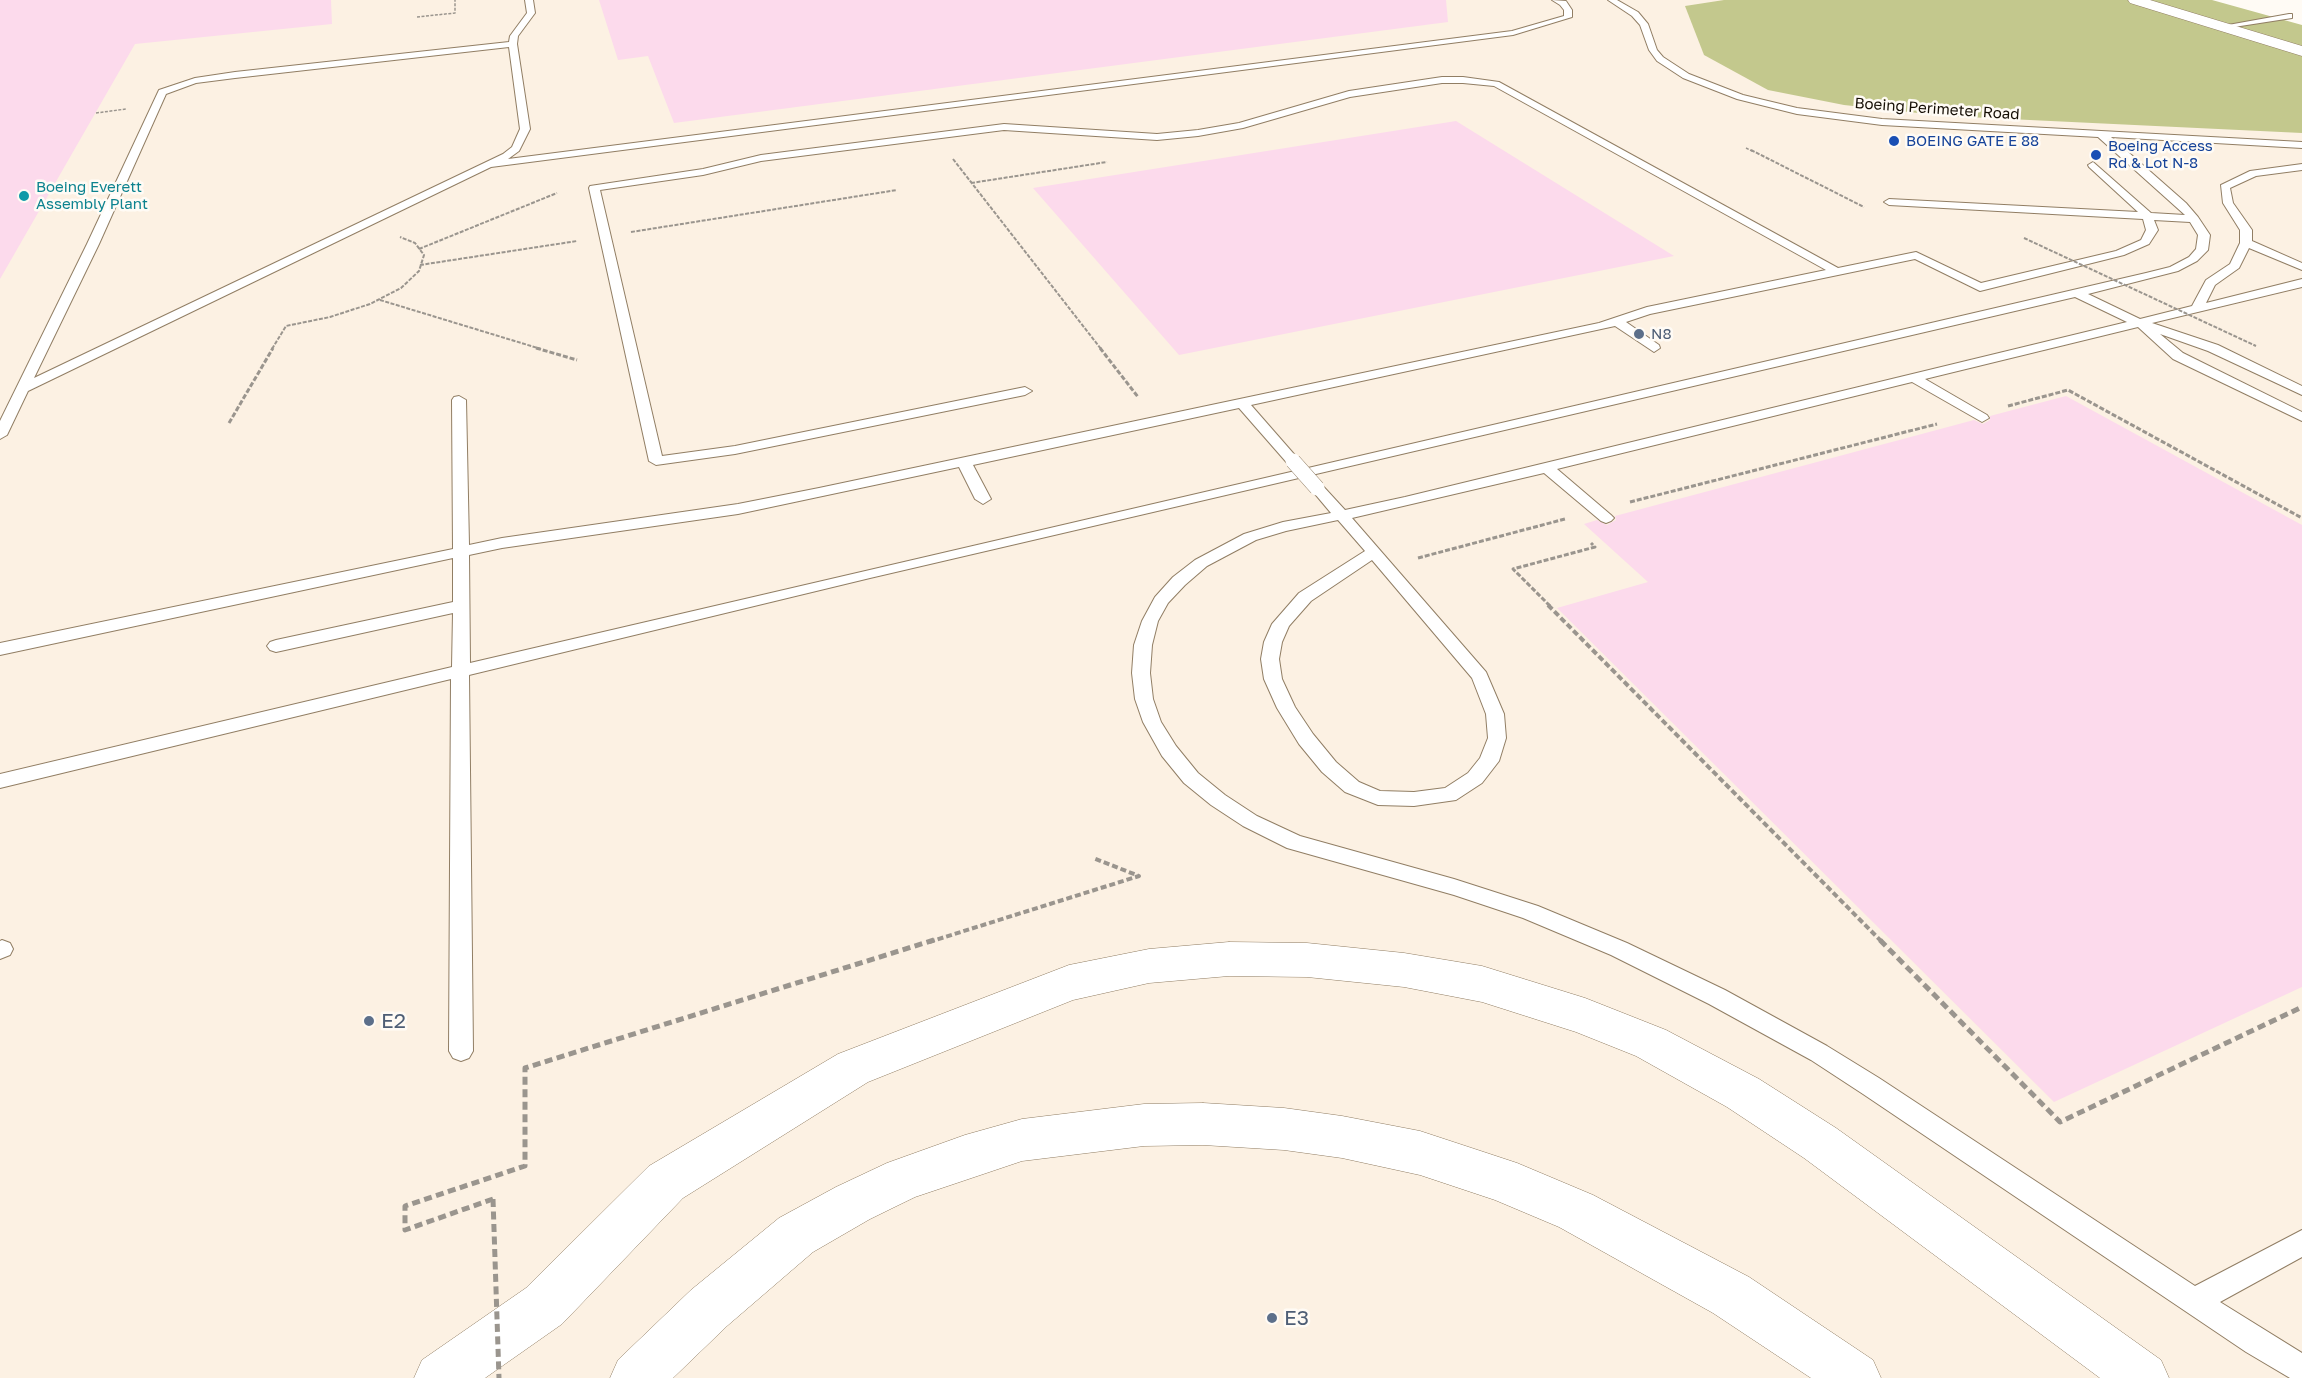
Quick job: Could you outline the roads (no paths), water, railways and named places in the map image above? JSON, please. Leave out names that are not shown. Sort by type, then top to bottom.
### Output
[{"type":"street","points":[[2135,0],[2302,51]]},
{"type":"street","points":[[440,1378],[544,1306],[666,1182],[853,1068],[1069,984],[1149,966],[1229,959],[1307,960],[1404,970],[1482,984],[1585,1016],[1651,1044],[1743,1093],[1820,1143],[2143,1378]]},
{"type":"street","points":[[636,1378],[710,1308],[796,1235],[853,1203],[903,1179],[1022,1140],[1144,1125],[1203,1124],[1284,1129],[1342,1137],[1420,1153],[1501,1179],[1576,1211],[1641,1245],[1731,1296],[1855,1378]]},
{"type":"lane","points":[[24,388],[516,149],[525,129],[513,44],[514,36],[531,13],[529,0]]},
{"type":"lane","points":[[487,165],[1513,33],[1568,17],[1568,10],[1563,3],[1556,0]]},
{"type":"lane","name":"Boeing Perimeter Road","points":[[1612,0],[1635,14],[1644,24],[1653,50],[1672,67],[1702,83],[1740,97],[1797,111],[1856,120],[2302,145]]},
{"type":"lane","points":[[2221,27],[2289,16]]},
{"type":"lane","points":[[0,435],[93,244],[162,92],[195,81],[235,75],[513,44]]},
{"type":"lane","points":[[1025,391],[735,450],[656,460],[594,188],[703,172],[761,158],[1004,127],[1157,137],[1198,133],[1240,126],[1349,94],[1442,80],[1496,84],[1836,271]]},
{"type":"lane","points":[[0,781],[100,755],[460,672],[858,576],[2174,270],[2193,259],[2202,250],[2204,235],[2194,219],[2182,204],[2101,134]]},
{"type":"lane","points":[[0,649],[502,543],[738,509],[1242,403],[1616,321],[1647,311],[1916,255],[1980,287],[2120,253],[2145,242],[2152,230],[2148,216],[2093,165]]},
{"type":"lane","points":[[2197,309],[2210,283],[2235,266],[2246,243],[2246,230],[2228,203],[2225,187],[2254,172],[2302,167]]},
{"type":"lane","points":[[1889,202],[2194,219]]},
{"type":"lane","points":[[2246,243],[2302,267]]},
{"type":"lane","points":[[2302,283],[1546,467],[1283,527],[1250,537],[1201,563],[1179,581],[1161,602],[1150,621],[1143,645],[1141,673],[1144,699],[1152,722],[1169,751],[1191,778],[1218,800],[1250,821],[1294,842],[1425,878],[1530,912],[1629,954],[1727,1002],[1819,1053],[1871,1086],[2256,1342],[2302,1369]]},
{"type":"lane","points":[[2077,293],[2139,323],[2213,348],[2302,391]]},
{"type":"lane","points":[[1616,321],[1654,348]]},
{"type":"lane","points":[[2139,323],[2178,356],[2302,417]]},
{"type":"lane","points":[[1914,378],[1982,418]]},
{"type":"lane","points":[[459,400],[461,1051]]},
{"type":"lane","points":[[1242,403],[1374,552],[1480,676],[1495,714],[1497,738],[1489,761],[1475,778],[1449,795],[1414,800],[1378,798],[1352,787],[1329,767],[1306,739],[1286,708],[1273,679],[1270,659],[1273,642],[1281,624],[1305,597],[1374,552]]},
{"type":"lane","points":[[964,462],[982,499]]},
{"type":"lane","points":[[1546,467],[1606,518]]},
{"type":"lane","points":[[276,646],[461,606]]},
{"type":"lane","points":[[2195,1301],[2302,1243]]},
{"type":"place","name":"BOEING GATE E 88","points":[[1894,141]]},
{"type":"place","name":"Boeing Access Rd & Lot N-8","points":[[2096,155]]},
{"type":"place","name":"Boeing Everett Assembly Plant","points":[[24,196]]},
{"type":"place","name":"N8","points":[[1639,334]]},
{"type":"place","name":"E2","points":[[369,1021]]},
{"type":"place","name":"E3","points":[[1272,1318]]}]
